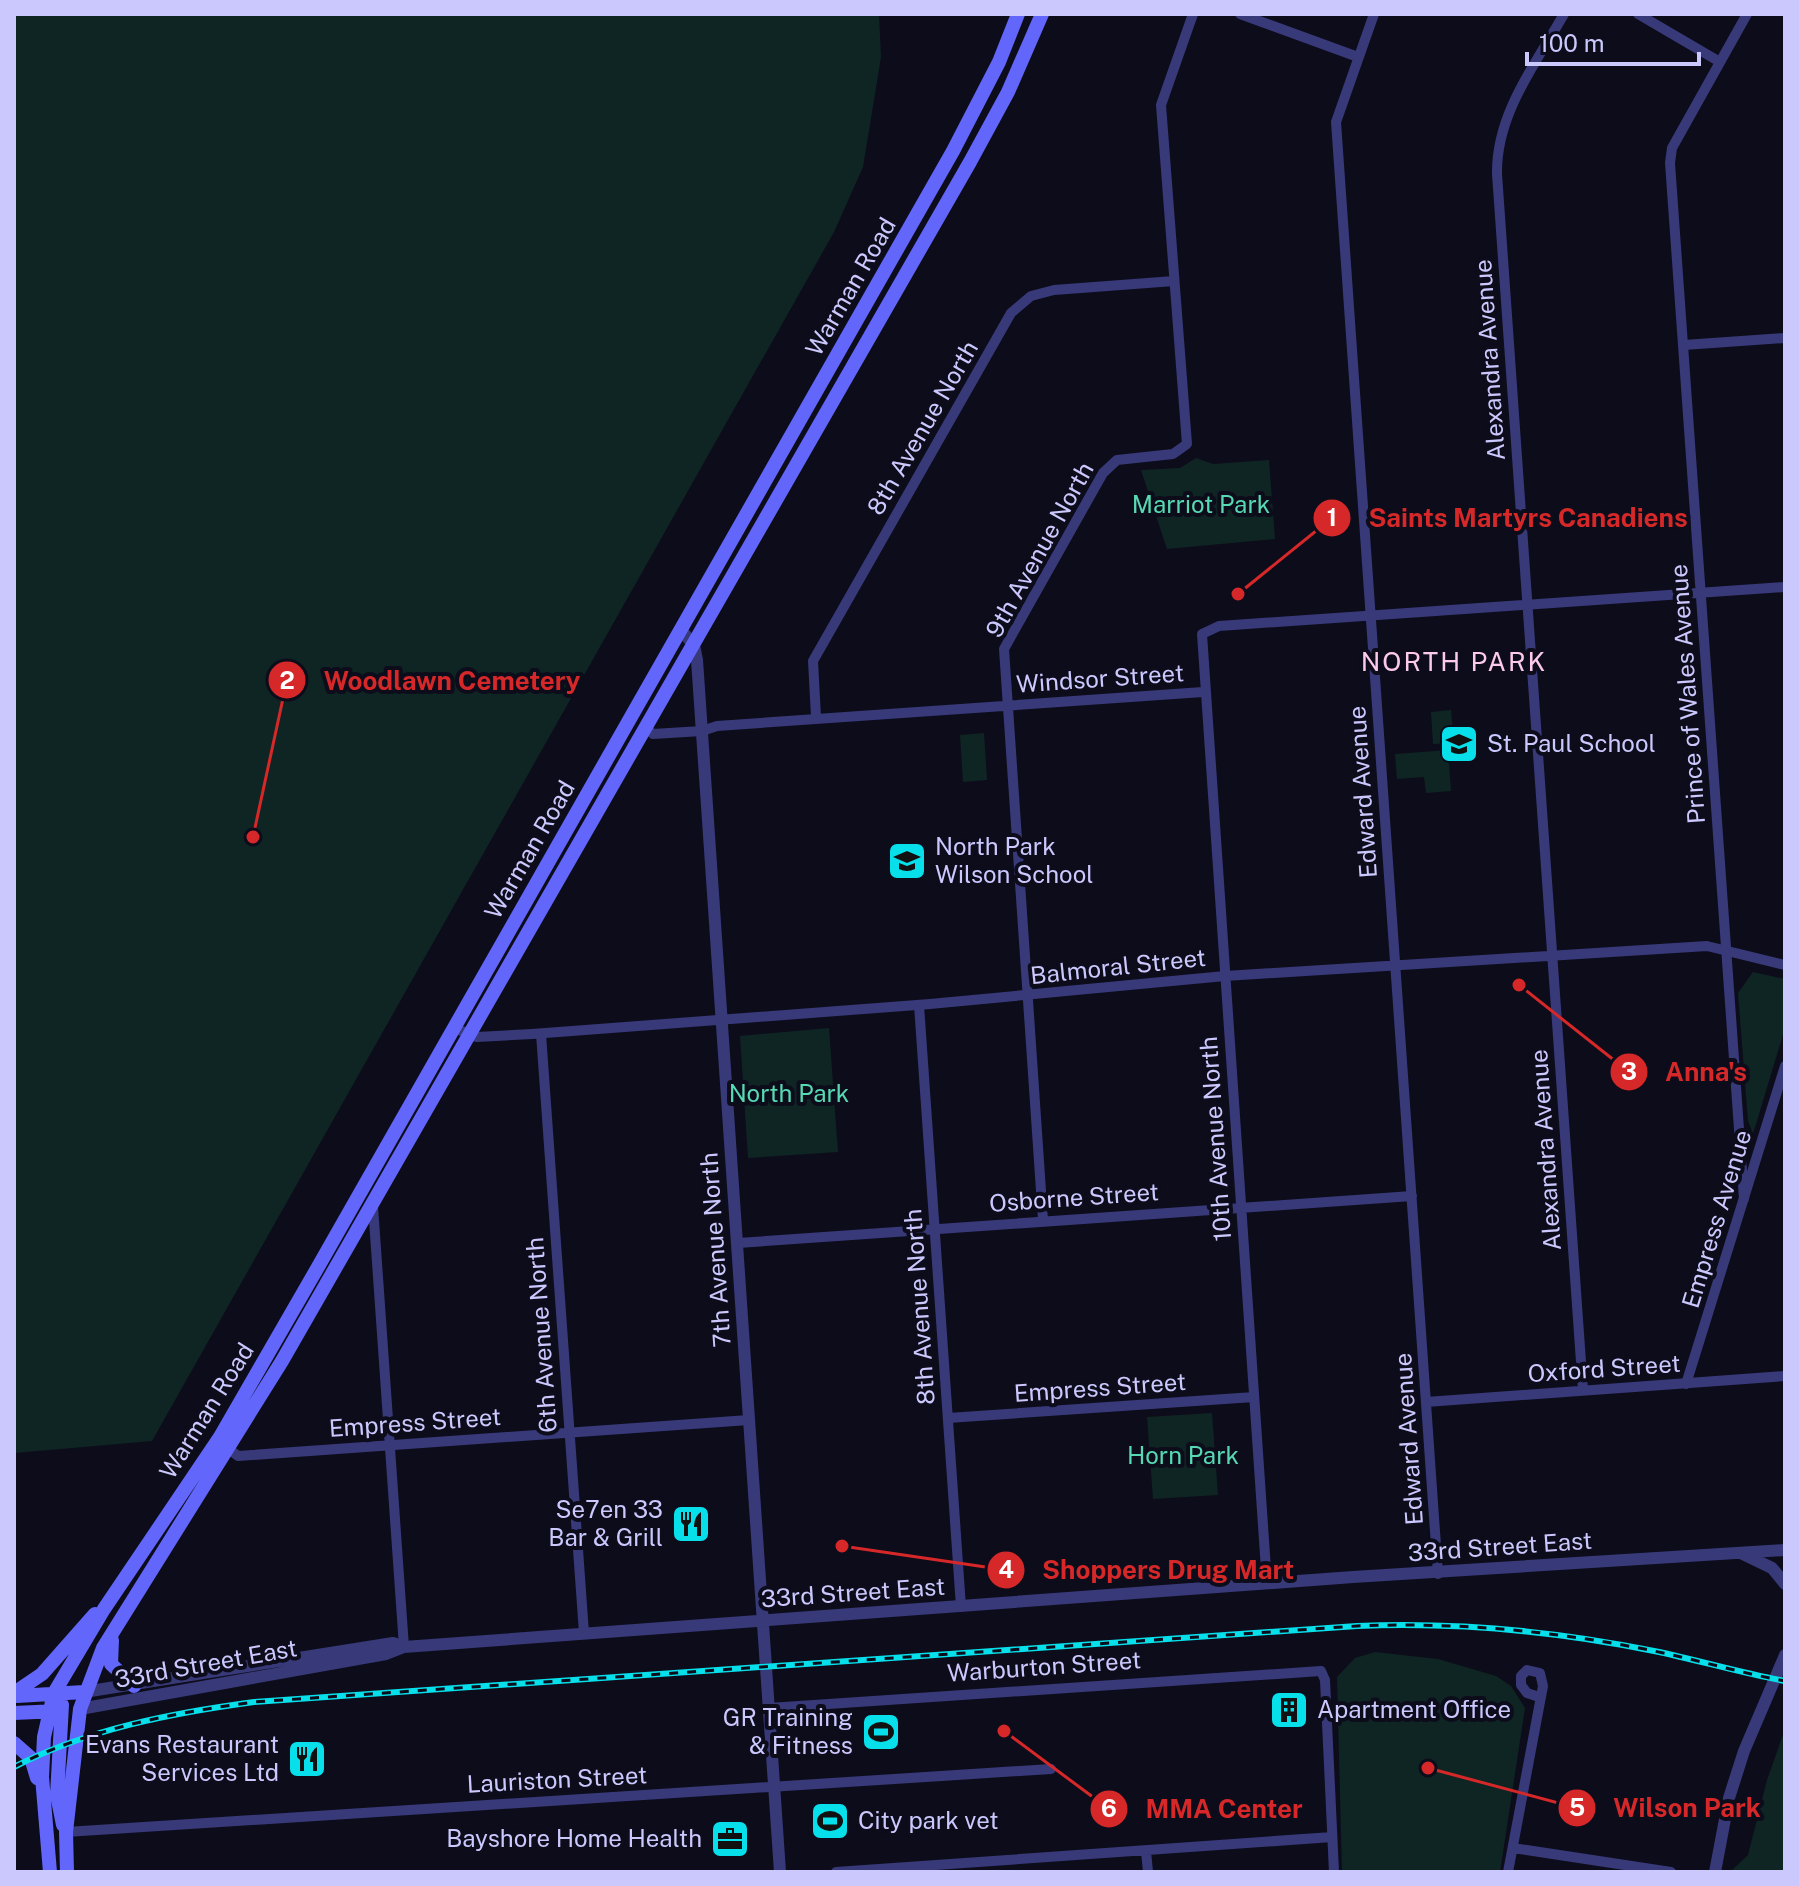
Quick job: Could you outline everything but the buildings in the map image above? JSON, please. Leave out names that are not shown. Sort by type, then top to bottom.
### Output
[{"type":"main road","name":"Warman Road","points":[[56,1711],[54,1693],[115,1594],[220,1437],[953,151],[999,62],[1018,14]]},
{"type":"main road","name":"Warman Road","points":[[66,1832],[84,1692],[114,1628],[230,1450],[694,645],[956,188],[1008,92],[1042,14]]},
{"type":"main road","points":[[14,1695],[42,1674],[115,1594]]},
{"type":"main road","points":[[114,1628],[111,1664],[134,1686]]},
{"type":"main road","name":"33rd Street East","points":[[14,1695],[84,1692]]},
{"type":"main road","name":"33rd Street East","points":[[14,1713],[80,1709]]},
{"type":"main road","points":[[44,1828],[43,1753],[56,1711]]},
{"type":"main road","points":[[56,1711],[57,1795],[66,1832],[67,1872]]},
{"type":"main road","points":[[14,1743],[31,1758],[35,1768],[50,1872]]},
{"type":"street","name":"9th Avenue North","points":[[1043,1220],[1004,649],[1103,473],[1117,460],[1173,454],[1187,444],[1161,105],[1193,14]]},
{"type":"street","points":[[1240,14],[1358,57]]},
{"type":"street","name":"Edward Avenue","points":[[1374,14],[1336,122],[1438,1574]]},
{"type":"street","name":"Alexandra Avenue","points":[[1564,14],[1507,115],[1497,145],[1583,1390]]},
{"type":"street","points":[[1638,14],[1720,62]]},
{"type":"street","name":"Prince of Wales Avenue","points":[[1744,1199],[1670,163],[1672,148],[1747,14]]},
{"type":"street","name":"8th Avenue North","points":[[816,717],[813,661],[1011,313],[1031,296],[1054,290],[1174,281]]},
{"type":"street","points":[[1684,345],[1785,338]]},
{"type":"street","name":"Windsor Street","points":[[646,728],[653,734],[702,731],[717,726],[816,717],[1203,692],[1201,644],[1202,634],[1208,628],[1785,587]]},
{"type":"street","points":[[681,630],[694,645]]},
{"type":"street","name":"7th Avenue North","points":[[694,645],[765,1621],[780,1872]]},
{"type":"street","name":"10th Avenue North","points":[[1203,692],[1267,1584]]},
{"type":"street","name":"Balmoral Street","points":[[454,1028],[468,1035],[541,1034],[1028,996],[1225,976],[1707,946],[1785,965]]},
{"type":"street","name":"8th Avenue North","points":[[919,1005],[961,1607]]},
{"type":"street","name":"6th Avenue North","points":[[541,1034],[584,1633]]},
{"type":"street","name":"Empress Avenue","points":[[1686,1384],[1785,1066]]},
{"type":"street","name":"Osborne Street","points":[[738,1243],[1412,1196]]},
{"type":"street","points":[[373,1201],[404,1647]]},
{"type":"street","name":"Oxford Street","points":[[1426,1402],[1785,1376]]},
{"type":"street","name":"Empress Street","points":[[948,1418],[1254,1397]]},
{"type":"street","name":"Empress Street","points":[[230,1450],[238,1456],[749,1420]]},
{"type":"street","name":"33rd Street East","points":[[80,1709],[386,1654],[404,1647],[1785,1550]]},
{"type":"street","points":[[1740,1553],[1772,1568],[1785,1584]]},
{"type":"street","name":"33rd Street East","points":[[84,1692],[393,1643],[404,1647]]},
{"type":"street","points":[[1715,1872],[1729,1798],[1744,1751],[1785,1655]]},
{"type":"street","name":"Warburton Street","points":[[769,1708],[1321,1671],[1325,1680],[1332,1837]]},
{"type":"street","points":[[1508,1872],[1539,1697]]},
{"type":"street","name":"Lauriston Street","points":[[66,1832],[1051,1769]]},
{"type":"street","points":[[836,1872],[964,1868],[1332,1837],[1334,1872]]},
{"type":"street","points":[[1513,1848],[1671,1872]]},
{"type":"street","points":[[1146,1851],[1148,1872]]},
{"type":"green space","points":[[14,14],[879,14],[881,57],[863,167],[834,232],[152,1441],[15,1453]]},
{"type":"green space","name":"Marriot Park","points":[[1196,458],[1213,464],[1269,460],[1275,539],[1167,549],[1141,470],[1180,468]]},
{"type":"green space","points":[[1451,710],[1454,743],[1433,744],[1431,712]]},
{"type":"green space","points":[[984,733],[987,780],[963,782],[960,735]]},
{"type":"green space","points":[[1448,750],[1451,791],[1426,793],[1424,777],[1397,779],[1395,754]]},
{"type":"green space","points":[[1753,972],[1785,979],[1785,1028],[1753,1134],[1748,1121],[1738,993]]},
{"type":"green space","name":"North Park","points":[[829,1028],[838,1152],[748,1158],[740,1036]]},
{"type":"green space","name":"Horn Park","points":[[1212,1413],[1218,1495],[1153,1499],[1147,1417]]},
{"type":"green space","points":[[1375,1652],[1438,1659],[1496,1676],[1511,1686],[1525,1708],[1500,1872],[1342,1872],[1337,1677],[1355,1658]]},
{"type":"green space","points":[[1785,1729],[1784,1872],[1730,1872],[1748,1855],[1767,1780]]},
{"type":"railway","points":[[14,1767],[71,1742],[131,1724],[254,1702],[1357,1626],[1432,1625],[1544,1633],[1654,1651],[1785,1681]]},
{"type":"place","name":"Saints Martyrs Canadiens","points":[[1238,594]]},
{"type":"place","name":"St. Paul School","points":[[1459,744]]},
{"type":"place","name":"Woodlawn Cemetery","points":[[253,837]]},
{"type":"place","name":"North Park Wilson School","points":[[907,861]]},
{"type":"place","name":"Anna's","points":[[1519,985]]},
{"type":"place","name":"Se7en 33 Bar & Grill","points":[[691,1524]]},
{"type":"place","name":"Shoppers Drug Mart","points":[[842,1546]]},
{"type":"place","name":"Apartment Office","points":[[1289,1710]]},
{"type":"place","name":"MMA Center","points":[[1004,1731]]},
{"type":"place","name":"GR Training & Fitness","points":[[881,1732]]},
{"type":"place","name":"Evans Restaurant Services Ltd","points":[[307,1759]]},
{"type":"place","name":"Wilson Park","points":[[1428,1768]]},
{"type":"place","name":"City park vet","points":[[830,1821]]},
{"type":"place","name":"Bayshore Home Health","points":[[730,1839]]},
{"type":"district","name":"NORTH PARK","points":[[1454,662]]}]
